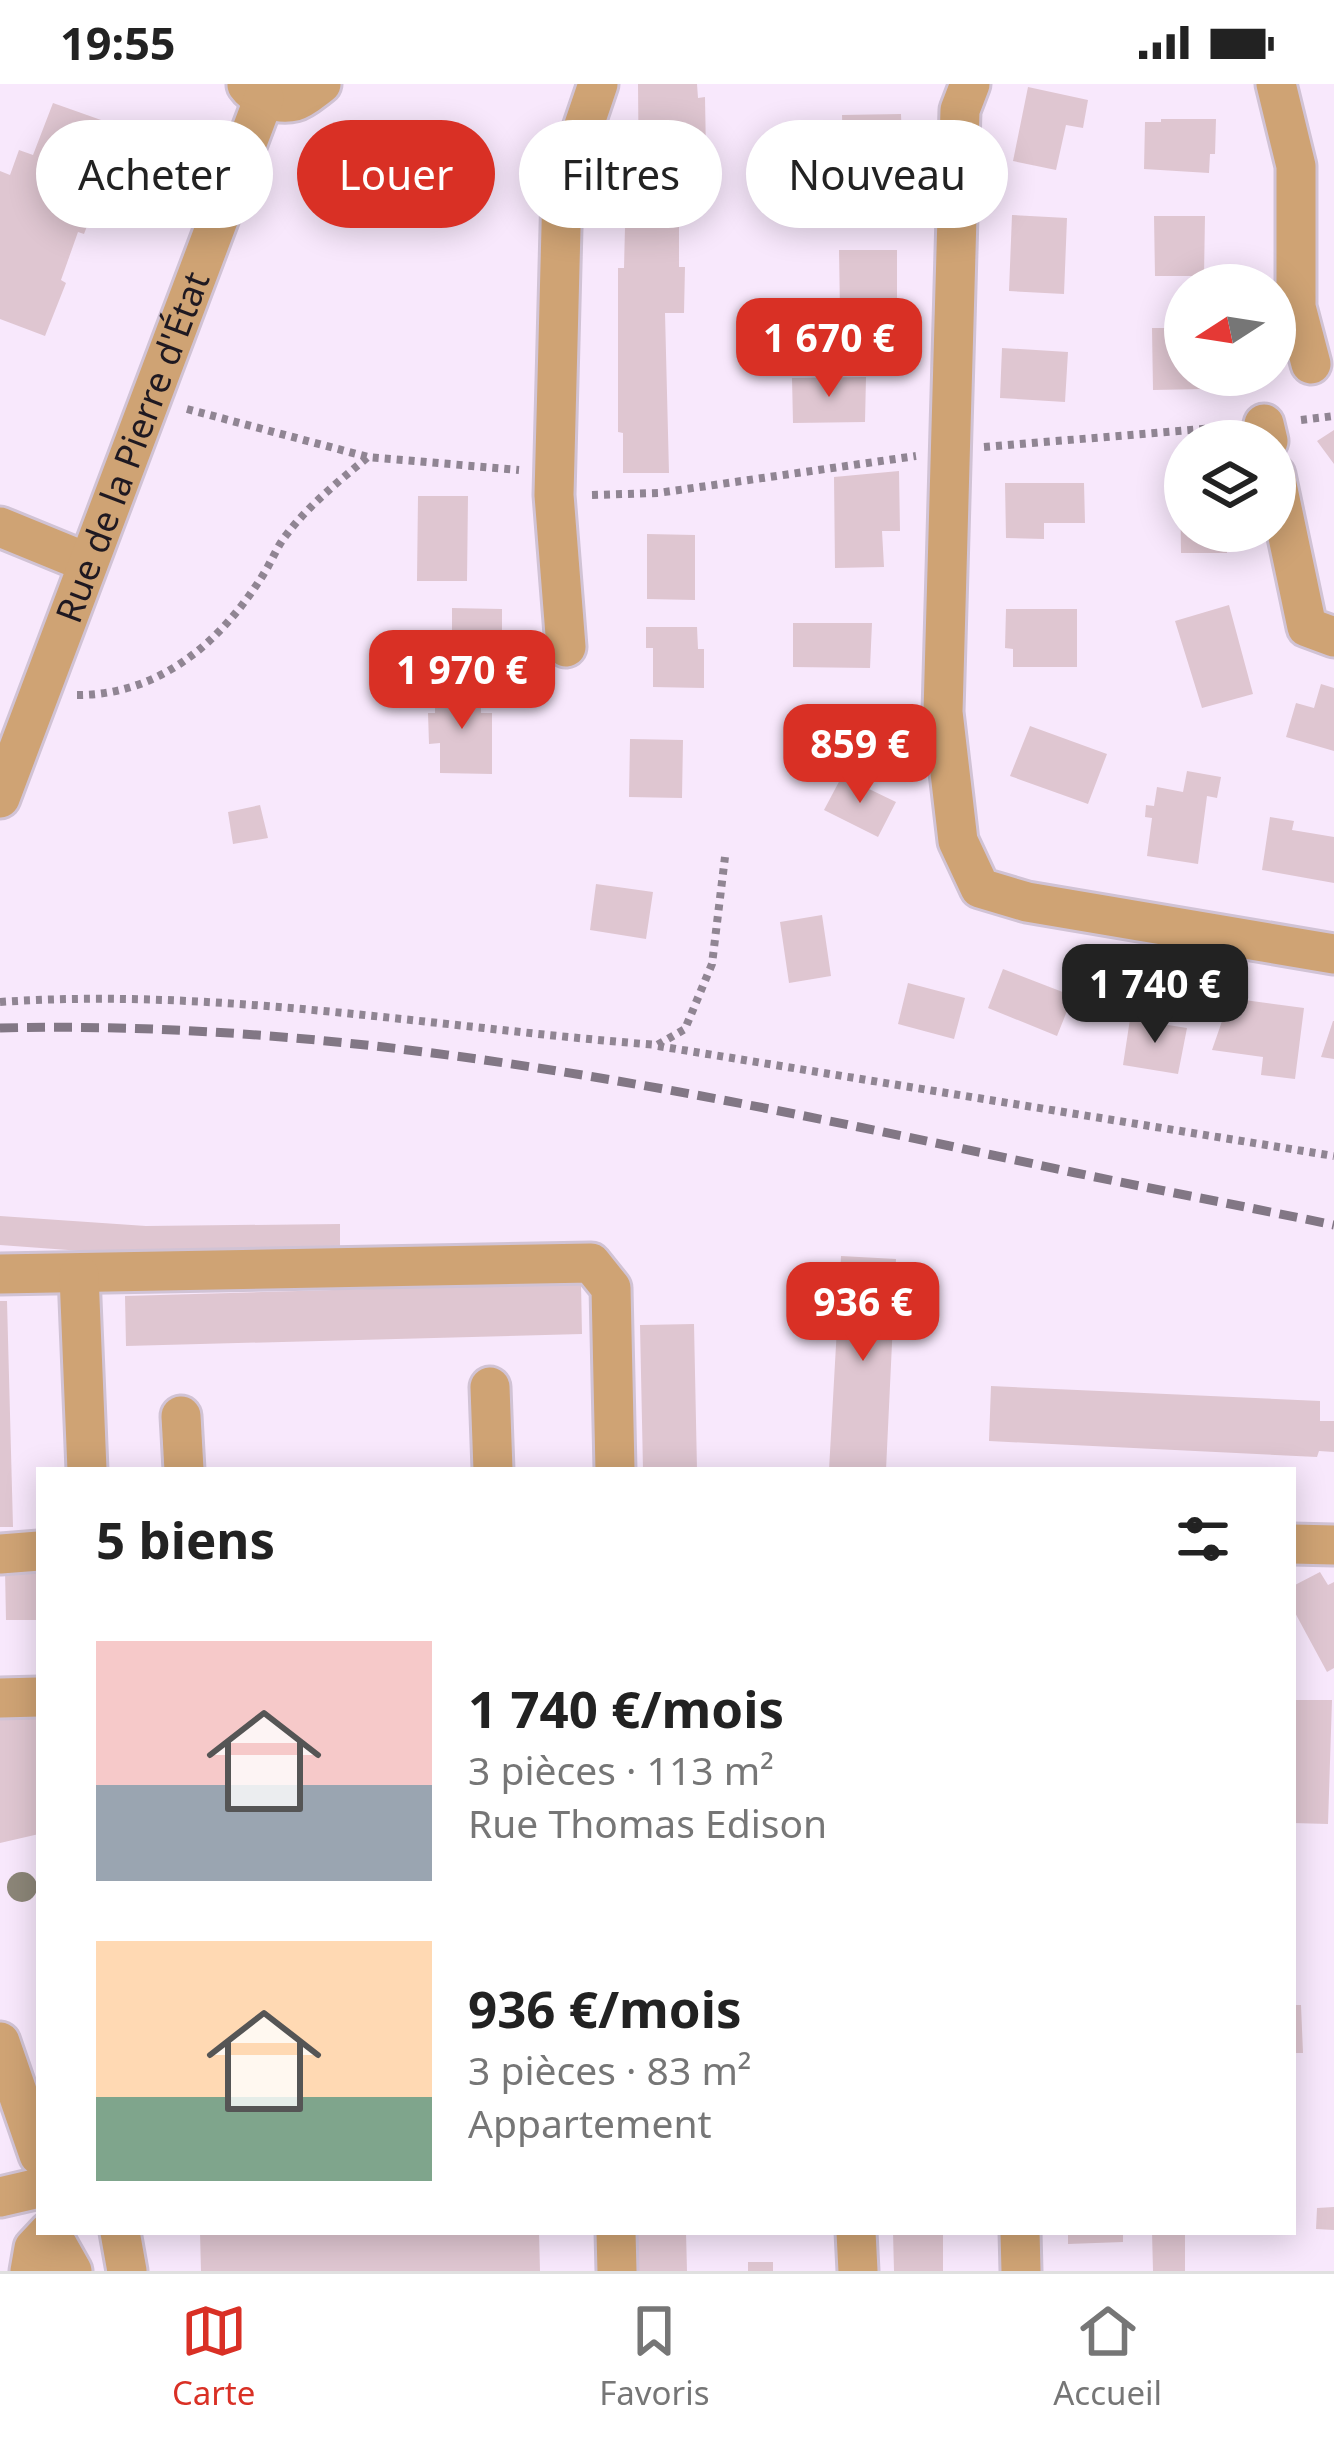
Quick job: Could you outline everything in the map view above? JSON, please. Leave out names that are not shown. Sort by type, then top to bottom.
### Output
[{"type":"street","points":[[255,91],[296,101],[321,84]]},
{"type":"street","points":[[566,647],[554,473],[562,190],[598,84]]},
{"type":"street","points":[[970,84],[960,110],[943,712],[958,841],[980,888],[1190,932],[1334,954]]},
{"type":"street","points":[[1276,84],[1296,166],[1296,307],[1311,364]]},
{"type":"street","name":"Rue de la Pierre d'État","points":[[0,798],[150,400],[255,91]]},
{"type":"street","points":[[0,527],[88,563]]},
{"type":"street","points":[[1291,552],[1307,627],[1334,638]]},
{"type":"street","points":[[0,1274],[591,1263],[611,1288],[615,1467]]},
{"type":"street","points":[[80,1275],[87,1467]]},
{"type":"street","points":[[490,1387],[493,1467]]},
{"type":"street","points":[[181,1416],[184,1467]]},
{"type":"street","points":[[1296,1544],[1334,1545]]},
{"type":"street","points":[[0,1554],[36,1551]]},
{"type":"street","points":[[0,1698],[36,1697]]},
{"type":"street","points":[[0,2042],[36,2146]]},
{"type":"street","points":[[0,2197],[36,2189]]},
{"type":"street","points":[[121,2235],[127,2271]]},
{"type":"street","points":[[616,2235],[617,2271]]},
{"type":"street","points":[[856,2235],[857,2271]]},
{"type":"street","points":[[1020,2235],[1021,2271]]},
{"type":"street","points":[[39,2251],[72,2271]]},
{"type":"path","points":[[150,400],[368,457],[554,473]]},
{"type":"path","points":[[38,695],[100,695],[130,689],[175,669],[221,633],[284,538],[315,502],[368,457]]},
{"type":"path","points":[[657,1045],[685,1029],[712,964],[725,857]]},
{"type":"path","points":[[0,1002],[117,997],[330,1010],[657,1045],[1334,1156]]},
{"type":"building","points":[[638,84],[697,84],[698,98],[705,97],[705,120],[638,120]]},
{"type":"building","points":[[1028,87],[1088,100],[1083,128],[1066,125],[1056,170],[1013,161]]},
{"type":"building","points":[[53,103],[101,120],[46,120]]},
{"type":"building","points":[[901,114],[901,120],[842,120],[842,115]]},
{"type":"building","points":[[1216,119],[1209,173],[1144,169],[1145,122]]},
{"type":"building","points":[[36,147],[36,228],[86,228],[84,234],[78,232],[61,280],[66,283],[45,336],[0,319],[0,171],[10,175],[19,150],[33,155]]},
{"type":"building","points":[[1012,215],[1067,218],[1064,294],[1009,291]]},
{"type":"building","points":[[1154,216],[1205,216],[1204,264],[1164,264],[1164,276],[1155,276]]},
{"type":"building","points":[[625,228],[679,228],[679,267],[685,267],[684,313],[665,313],[669,473],[623,473],[623,433],[618,432],[618,268],[624,268]]},
{"type":"building","points":[[839,250],[897,250],[897,314],[840,313]]},
{"type":"building","points":[[1152,328],[1164,328],[1164,390],[1153,390]]},
{"type":"building","points":[[1002,348],[1068,352],[1065,402],[1000,398]]},
{"type":"building","points":[[866,377],[865,422],[793,423],[792,378]]},
{"type":"building","points":[[1334,430],[1334,464],[1317,441]]},
{"type":"building","points":[[899,471],[900,531],[882,531],[884,567],[835,568],[834,477]]},
{"type":"building","points":[[1005,483],[1084,483],[1085,523],[1044,523],[1044,539],[1006,538]]},
{"type":"building","points":[[418,496],[468,496],[467,581],[417,581]]},
{"type":"building","points":[[647,534],[695,535],[695,600],[647,599]]},
{"type":"building","points":[[1229,605],[1253,694],[1202,708],[1175,621]]},
{"type":"building","points":[[452,608],[502,609],[502,659],[452,658]]},
{"type":"building","points":[[1006,609],[1077,609],[1077,667],[1013,667],[1013,649],[1005,648]]},
{"type":"building","points":[[793,623],[872,623],[870,668],[793,667]]},
{"type":"building","points":[[646,627],[697,627],[698,649],[704,649],[704,688],[653,687],[653,648],[646,648]]},
{"type":"building","points":[[1321,684],[1334,688],[1334,751],[1286,737],[1296,703],[1314,708]]},
{"type":"building","points":[[435,690],[481,690],[481,713],[492,713],[492,774],[440,773],[440,743],[429,744],[428,713],[435,713]]},
{"type":"building","points":[[1030,726],[1107,754],[1088,804],[1010,776]]},
{"type":"building","points":[[630,739],[683,740],[682,798],[629,797]]},
{"type":"building","points":[[1187,771],[1221,777],[1217,798],[1207,796],[1198,864],[1147,856],[1152,818],[1145,817],[1146,805],[1154,806],[1157,787],[1183,792]]},
{"type":"building","points":[[842,776],[896,802],[878,837],[824,810]]},
{"type":"building","points":[[260,805],[268,838],[233,844],[228,812]]},
{"type":"building","points":[[1270,817],[1294,821],[1292,830],[1334,837],[1334,883],[1262,870]]},
{"type":"building","points":[[596,884],[653,892],[646,939],[590,930]]},
{"type":"building","points":[[822,915],[831,976],[789,983],[780,922]]},
{"type":"building","points":[[1003,969],[1073,996],[1057,1036],[988,1008]]},
{"type":"building","points":[[908,983],[965,998],[954,1039],[898,1024]]},
{"type":"building","points":[[1230,998],[1304,1008],[1295,1079],[1261,1075],[1263,1057],[1212,1050]]},
{"type":"building","points":[[1130,1019],[1187,1028],[1178,1074],[1123,1065]]},
{"type":"building","points":[[1334,1021],[1334,1059],[1321,1057]]},
{"type":"building","points":[[0,1216],[146,1226],[340,1224],[340,1252],[109,1253],[0,1245]]},
{"type":"building","points":[[841,1256],[896,1259],[886,1467],[829,1467]]},
{"type":"building","points":[[581,1283],[582,1334],[126,1346],[125,1296]]},
{"type":"building","points":[[0,1301],[7,1301],[13,1527],[0,1527]]},
{"type":"building","points":[[694,1324],[697,1467],[643,1467],[640,1325]]},
{"type":"building","points":[[991,1386],[1320,1401],[1320,1421],[1334,1421],[1334,1452],[1319,1451],[1317,1457],[989,1441]]},
{"type":"building","points":[[36,1569],[36,1620],[6,1620],[5,1570]]},
{"type":"building","points":[[1320,1572],[1328,1585],[1334,1582],[1334,1668],[1327,1672],[1296,1615],[1296,1584]]},
{"type":"building","points":[[1296,1700],[1332,1700],[1328,1824],[1296,1823]]},
{"type":"building","points":[[36,1718],[36,1835],[0,1843],[0,1720]]},
{"type":"building","points":[[1296,2005],[1301,2005],[1303,2053],[1296,2053]]},
{"type":"building","points":[[1334,2207],[1334,2230],[1316,2229],[1317,2208]]},
{"type":"building","points":[[200,2235],[539,2235],[540,2271],[201,2271]]},
{"type":"building","points":[[634,2235],[686,2235],[687,2271],[636,2271]]},
{"type":"building","points":[[893,2235],[943,2235],[943,2271],[894,2271]]},
{"type":"building","points":[[1068,2235],[1123,2235],[1123,2242],[1068,2244]]},
{"type":"building","points":[[1152,2235],[1185,2235],[1185,2271],[1153,2271]]},
{"type":"building","points":[[748,2262],[773,2262],[773,2271],[748,2271]]},
{"type":"railway","points":[[0,1028],[272,1036],[542,1069],[810,1117],[1334,1225]]}]
